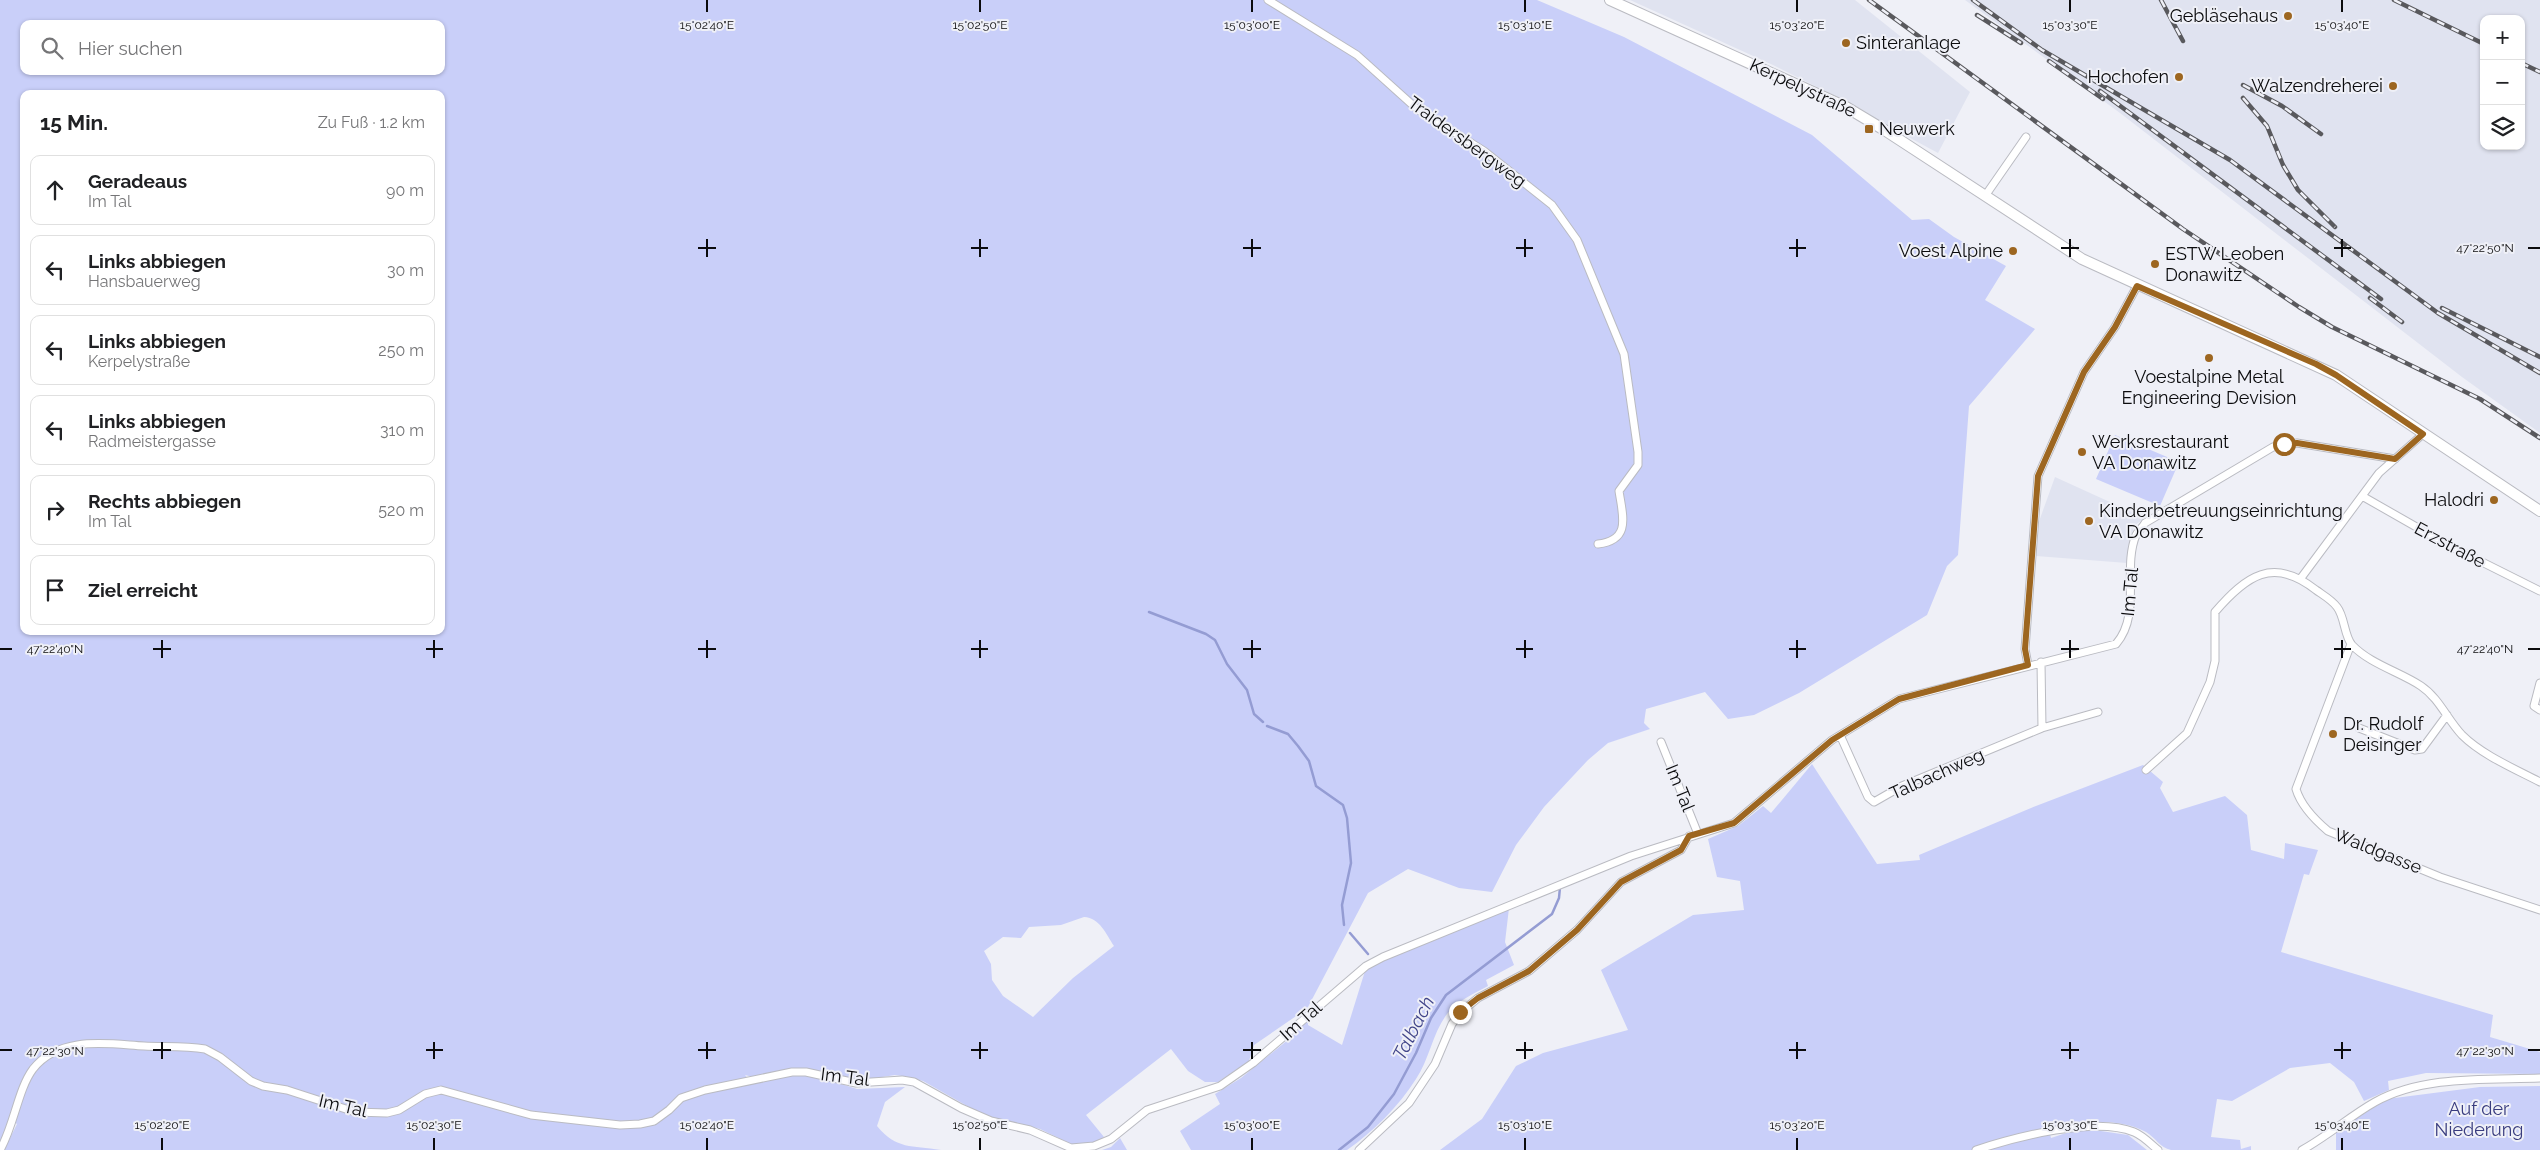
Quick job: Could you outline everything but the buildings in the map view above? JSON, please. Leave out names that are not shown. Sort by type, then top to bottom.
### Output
[{"type":"main road","name":"Kerpelystraße","points":[[1610,0],[1846,107],[2082,259],[2137,286],[2316,364],[2336,375],[2540,511]]},
{"type":"street","name":"Traidersbergweg","points":[[1268,0],[1357,55],[1417,109],[1484,151],[1552,205],[1577,240],[1624,354],[1638,452],[1638,465],[1619,491],[1623,517],[1621,533],[1613,542],[1598,544]]},
{"type":"street","points":[[1985,196],[2026,138]]},
{"type":"street","points":[[2028,665],[2025,649],[2038,476],[2084,372],[2115,327],[2137,286]]},
{"type":"street","points":[[2301,578],[2379,473],[2423,434]]},
{"type":"street","name":"Im Tal","points":[[0,1150],[9,1134],[26,1083],[34,1068],[62,1050],[81,1043],[100,1042],[205,1049],[263,1086],[287,1090],[318,1102],[372,1114],[399,1110],[425,1094],[441,1090],[532,1115],[620,1125],[640,1124],[654,1121],[681,1098],[705,1090],[792,1072],[806,1072],[856,1083],[902,1080],[925,1086],[961,1108],[991,1121],[1030,1130],[1071,1148],[1094,1146],[1111,1139],[1147,1110],[1220,1086],[1253,1064],[1366,966],[1383,957],[1538,892],[1631,856],[1734,823],[1840,735],[1899,699],[2116,644],[2124,634],[2129,618],[2133,550],[2136,535],[2146,523],[2273,447],[2297,443],[2395,459]]},
{"type":"street","name":"Erzstraße","points":[[2362,496],[2448,545],[2540,591]]},
{"type":"street","points":[[2146,770],[2187,733],[2210,682],[2214,661],[2214,612],[2235,588],[2247,580],[2270,572],[2301,578],[2337,606],[2351,644],[2364,654],[2421,686],[2434,696],[2464,737],[2540,782]]},
{"type":"street","name":"Waldgasse","points":[[2351,644],[2298,783],[2296,789],[2298,798],[2316,821],[2328,831],[2440,876],[2540,910]]},
{"type":"street","points":[[2041,662],[2042,728]]},
{"type":"street","points":[[2540,684],[2534,706],[2540,710]]},
{"type":"street","name":"Talbachweg","points":[[1840,735],[1868,796],[1874,802],[1902,786],[2042,728],[2098,712]]},
{"type":"street","points":[[2359,728],[2415,750],[2422,749],[2447,715]]},
{"type":"street","name":"Im Tal","points":[[1661,742],[1698,834]]},
{"type":"street","name":"Im Tal","points":[[1359,1150],[1409,1103],[1435,1064],[1452,1024],[1460,1012],[1478,998],[1529,971],[1577,930],[1621,882],[1681,850],[1689,836]]},
{"type":"street","points":[[2302,1150],[2376,1101],[2405,1089],[2451,1082],[2540,1078]]},
{"type":"street","points":[[1976,1150],[1998,1142],[2072,1126],[2099,1125],[2135,1132],[2158,1150]]},
{"type":"shaded area","points":[[1630,0],[1855,0],[1970,92],[1938,153],[1861,109],[1773,65]]},
{"type":"shaded area","points":[[1965,0],[2540,0],[2540,433],[2462,377],[2120,113]]},
{"type":"shaded area","name":"Kinderbetreuungseinrichtung VA Donawitz","points":[[2055,477],[2145,518],[2135,525],[2129,541],[2127,563],[2036,556],[2037,527]]},
{"type":"green space","points":[[0,0],[1537,0],[1624,37],[1812,135],[1912,220],[1929,219],[1954,237],[2006,266],[1985,300],[2035,329],[1969,406],[1958,555],[1947,566],[1927,615],[1799,693],[1754,715],[1728,719],[1705,692],[1646,709],[1644,723],[1650,729],[1608,743],[1588,760],[1544,807],[1516,845],[1492,892],[1459,888],[1408,869],[1368,893],[1308,1007],[1254,1045],[1249,1061],[1218,1082],[1205,1082],[1188,1071],[1171,1049],[1086,1115],[1104,1137],[1092,1144],[1075,1146],[1040,1129],[983,1115],[923,1081],[909,1077],[895,1075],[863,1080],[812,1070],[796,1069],[753,1077],[745,1075],[752,1084],[803,1075],[822,1078],[857,1089],[905,1087],[885,1102],[877,1126],[884,1134],[898,1143],[913,1147],[941,1150],[4,1150],[17,1124],[11,1120],[0,1143]],"holes":[[[1084,917],[1098,923],[1114,946],[1073,978],[1033,1017],[1003,996],[992,980],[991,964],[984,951],[1003,937],[1021,938],[1029,927],[1061,925]]]},
{"type":"green space","points":[[2115,435],[2179,462],[2160,506],[2096,479]]},
{"type":"green space","points":[[1812,764],[1877,864],[1920,860],[1919,855],[2031,808],[2143,765],[2163,782],[2160,788],[2173,812],[2225,796],[2247,815],[2251,850],[2284,859],[2285,843],[2318,850],[2309,875],[2304,874],[2281,952],[2493,1015],[2490,1037],[2540,1052],[2540,1074],[2426,1073],[2388,1081],[2389,1090],[2364,1101],[2354,1082],[2330,1063],[2290,1068],[2232,1101],[2217,1099],[2211,1137],[2240,1140],[2241,1149],[2251,1146],[2251,1150],[2171,1150],[2164,1147],[2146,1132],[2135,1127],[2110,1122],[2098,1122],[2048,1127],[2051,1138],[2072,1131],[2094,1130],[2128,1135],[2147,1150],[1440,1150],[1482,1119],[1516,1066],[1543,1053],[1628,1030],[1601,970],[1693,915],[1744,910],[1740,881],[1717,877],[1708,839],[1738,826],[1763,806],[1771,813]]},
{"type":"green space","points":[[1509,908],[1505,942],[1514,965],[1486,980],[1488,986],[1451,1009],[1438,1029],[1420,1071],[1402,1099],[1376,1127],[1357,1143],[1347,1150],[1191,1150],[1180,1131],[1220,1104],[1215,1094],[1241,1078],[1294,1035],[1308,1020],[1308,1025],[1342,1045],[1365,971],[1382,960]]},
{"type":"green space","name":"Auf der Niederung","points":[[2540,1086],[2540,1150],[2336,1150],[2336,1131],[2387,1099],[2480,1087]]},
{"type":"green space","points":[[1120,1138],[1127,1150],[1102,1150],[1111,1147]]},
{"type":"waterway","points":[[1149,612],[1206,634],[1215,640],[1227,664],[1247,690],[1254,714],[1263,722]]},
{"type":"waterway","points":[[1267,726],[1288,734],[1309,761],[1316,786],[1343,805],[1347,818],[1351,863],[1342,905],[1344,925]]},
{"type":"waterway","name":"Talbach","points":[[1339,1150],[1368,1127],[1394,1094],[1416,1053],[1431,1018],[1446,995],[1552,914],[1559,898],[1560,887]]},
{"type":"waterway","points":[[1350,933],[1368,954]]},
{"type":"railway","points":[[1869,0],[2183,229],[2299,307],[2332,327],[2480,399],[2540,438]]},
{"type":"railway","points":[[1973,0],[2042,50],[2230,160],[2438,313],[2540,373]]},
{"type":"railway","points":[[2161,0],[2183,41]]},
{"type":"railway","points":[[2394,0],[2480,42]]},
{"type":"railway","points":[[1977,15],[2021,43]]},
{"type":"railway","points":[[2049,61],[2103,99]]},
{"type":"railway","points":[[2525,65],[2540,72]]},
{"type":"railway","points":[[2243,85],[2282,106],[2321,134]]},
{"type":"railway","points":[[2100,91],[2381,299]]},
{"type":"railway","points":[[2243,98],[2267,126],[2283,165],[2298,190],[2335,227]]},
{"type":"railway","points":[[2370,298],[2402,322]]},
{"type":"railway","points":[[2442,308],[2540,357]]},
{"type":"place","name":"Gebläsehaus","points":[[2288,16]]},
{"type":"place","name":"Sinteranlage","points":[[1846,43]]},
{"type":"place","name":"Hochofen","points":[[2179,77]]},
{"type":"place","name":"Walzendreherei","points":[[2393,86]]},
{"type":"place","name":"Neuwerk","points":[[1869,129]]},
{"type":"place","name":"Voest Alpine","points":[[2013,251]]},
{"type":"place","name":"ESTW Leoben Donawitz","points":[[2155,264]]},
{"type":"place","name":"Voestalpine Metal Engineering Devision","points":[[2209,358]]},
{"type":"place","name":"Werksrestaurant VA Donawitz","points":[[2082,452]]},
{"type":"place","name":"Halodri","points":[[2494,500]]},
{"type":"place","name":"Kinderbetreuungseinrichtung VA Donawitz","points":[[2089,521]]},
{"type":"place","name":"Dr. Rudolf Deisinger","points":[[2333,734]]},
{"type":"route","points":[[1460,1012],[1478,998],[1529,971],[1577,930],[1610,892],[1633,873],[1681,850],[1687,843],[1689,836],[1734,823],[1832,740],[1877,712],[1899,699],[2028,665],[2025,649],[2038,476],[2084,372],[2115,327],[2137,286],[2316,364],[2336,375],[2423,434],[2395,459],[2297,443],[2284,444]]}]
